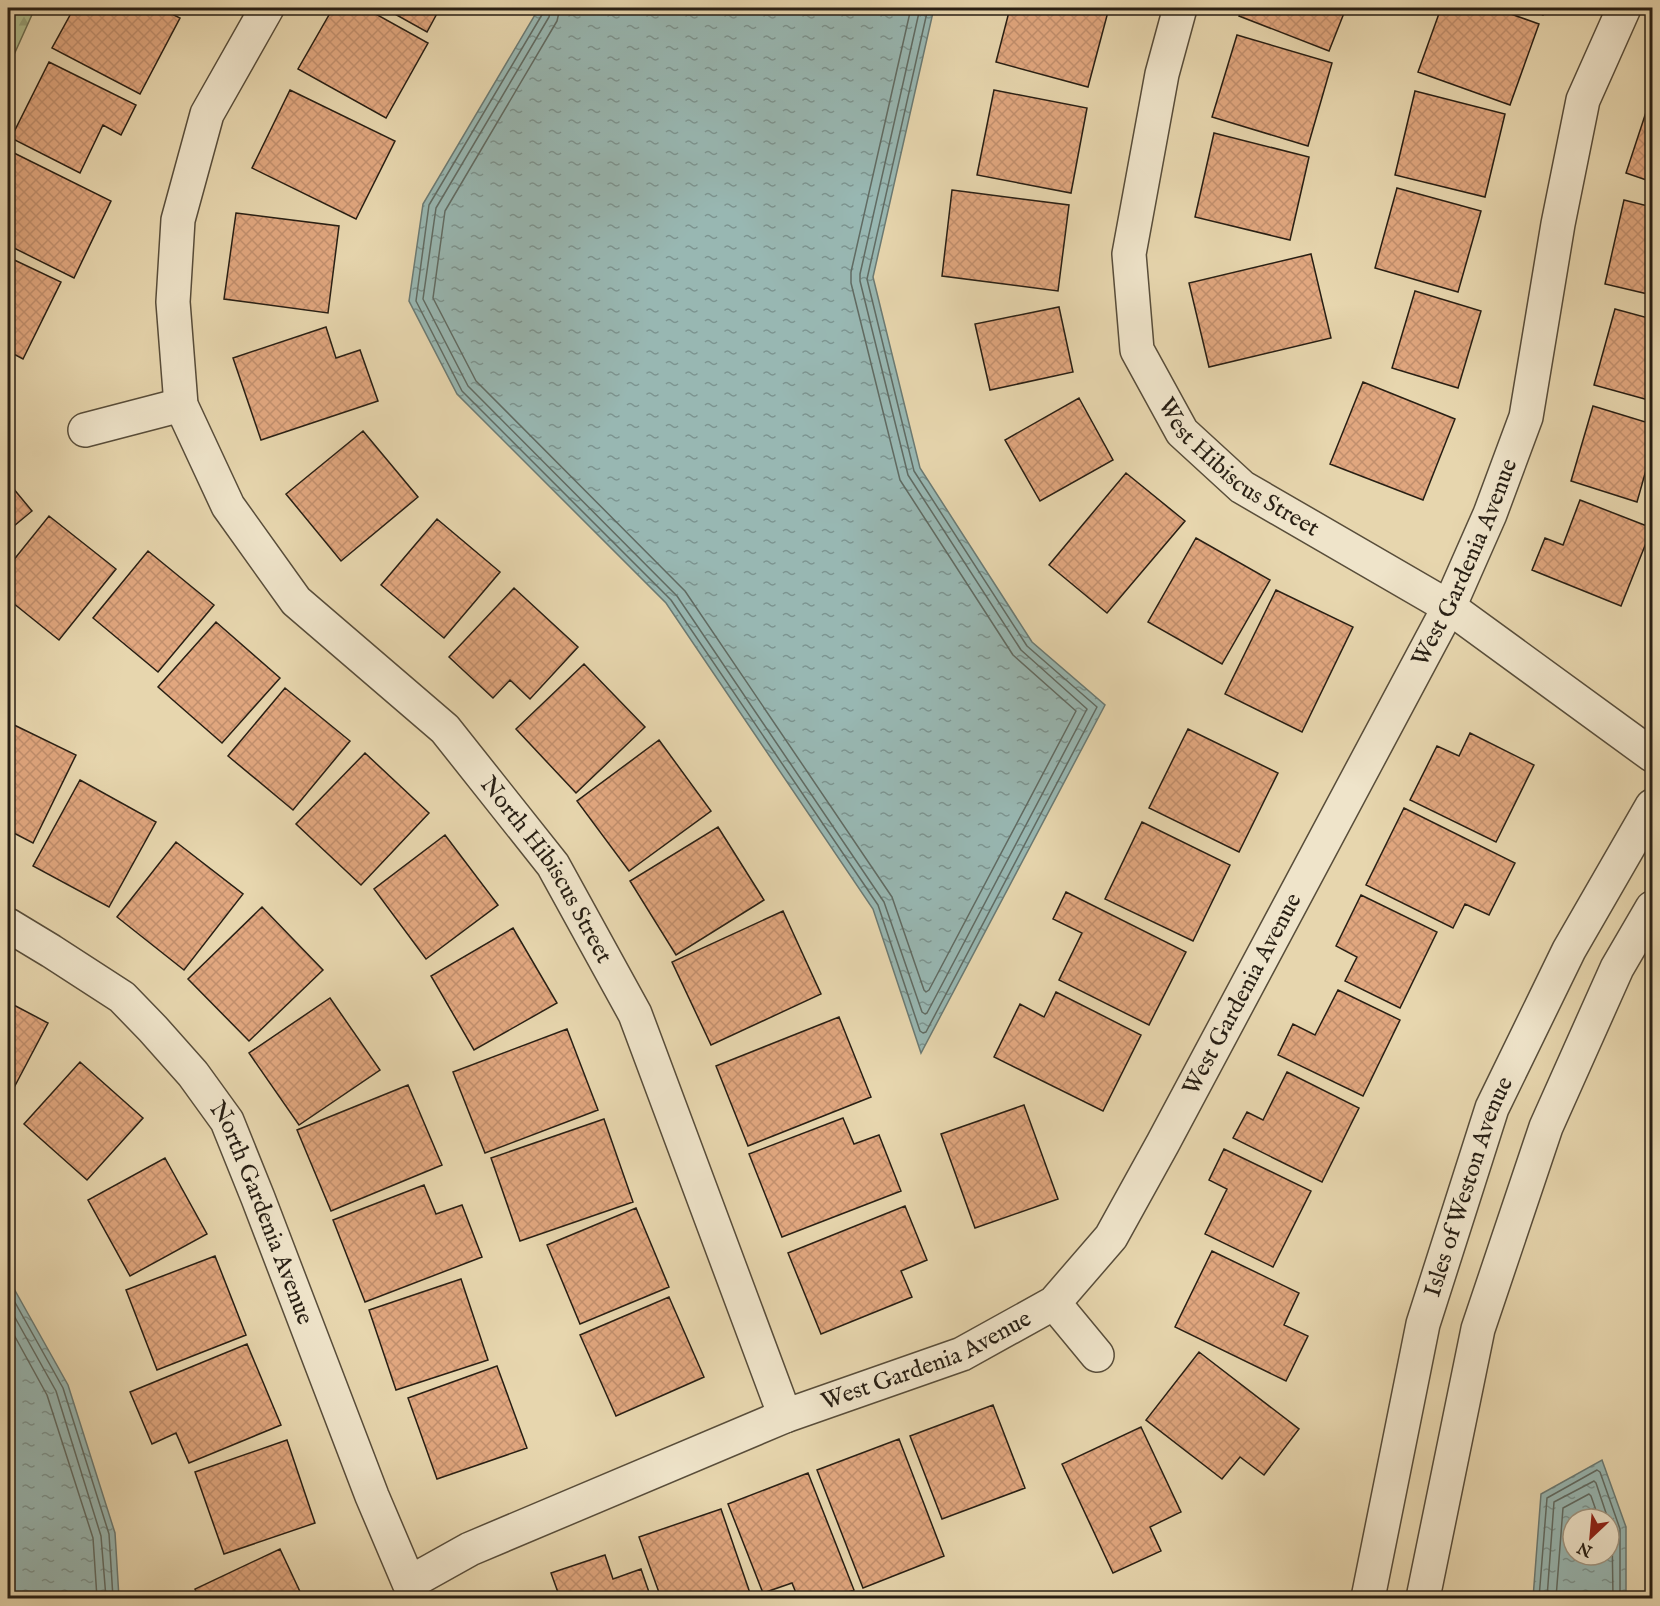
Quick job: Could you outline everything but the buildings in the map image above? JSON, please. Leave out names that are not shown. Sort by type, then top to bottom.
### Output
[{"type":"street","points":[[85,430],[181,405],[173,302],[178,220],[207,114],[267,8]]},
{"type":"street","name":"West Hibiscus Street","points":[[1180,8],[1162,74],[1129,254],[1137,350],[1182,432],[1242,487],[1449,607],[1653,755]]},
{"type":"street","name":"West Gardenia Avenue","points":[[409,1582],[470,1549],[785,1416],[962,1354],[1054,1303],[1111,1237],[1449,607],[1490,514],[1526,417],[1558,224],[1583,100],[1624,8]]},
{"type":"street","name":"North Hibiscus Street","points":[[181,405],[228,506],[296,601],[445,729],[553,866],[635,1014],[785,1416]]},
{"type":"street","name":"Isles of Weston Avenue","points":[[1368,1599],[1423,1324],[1492,1108],[1569,950],[1653,806]]},
{"type":"street","points":[[1423,1599],[1478,1329],[1546,1127],[1617,968],[1653,908]]},
{"type":"street","name":"North Gardenia Avenue","points":[[8,925],[122,997],[193,1074],[227,1121],[372,1496],[409,1582]]},
{"type":"street","points":[[1054,1303],[1097,1355]]},
{"type":"green space","points":[[8,8],[35,8],[8,68]]},
{"type":"water","points":[[539,8],[934,8],[873,277],[920,468],[1032,642],[1105,705],[921,1053],[873,909],[666,603],[457,394],[409,301],[423,204]]},
{"type":"water","points":[[8,1278],[68,1385],[115,1533],[119,1598],[8,1598]]},
{"type":"water","points":[[1602,1460],[1619,1507],[1561,1507],[1561,1567],[1621,1567],[1621,1513],[1626,1527],[1626,1598],[1533,1598],[1541,1494]]}]
